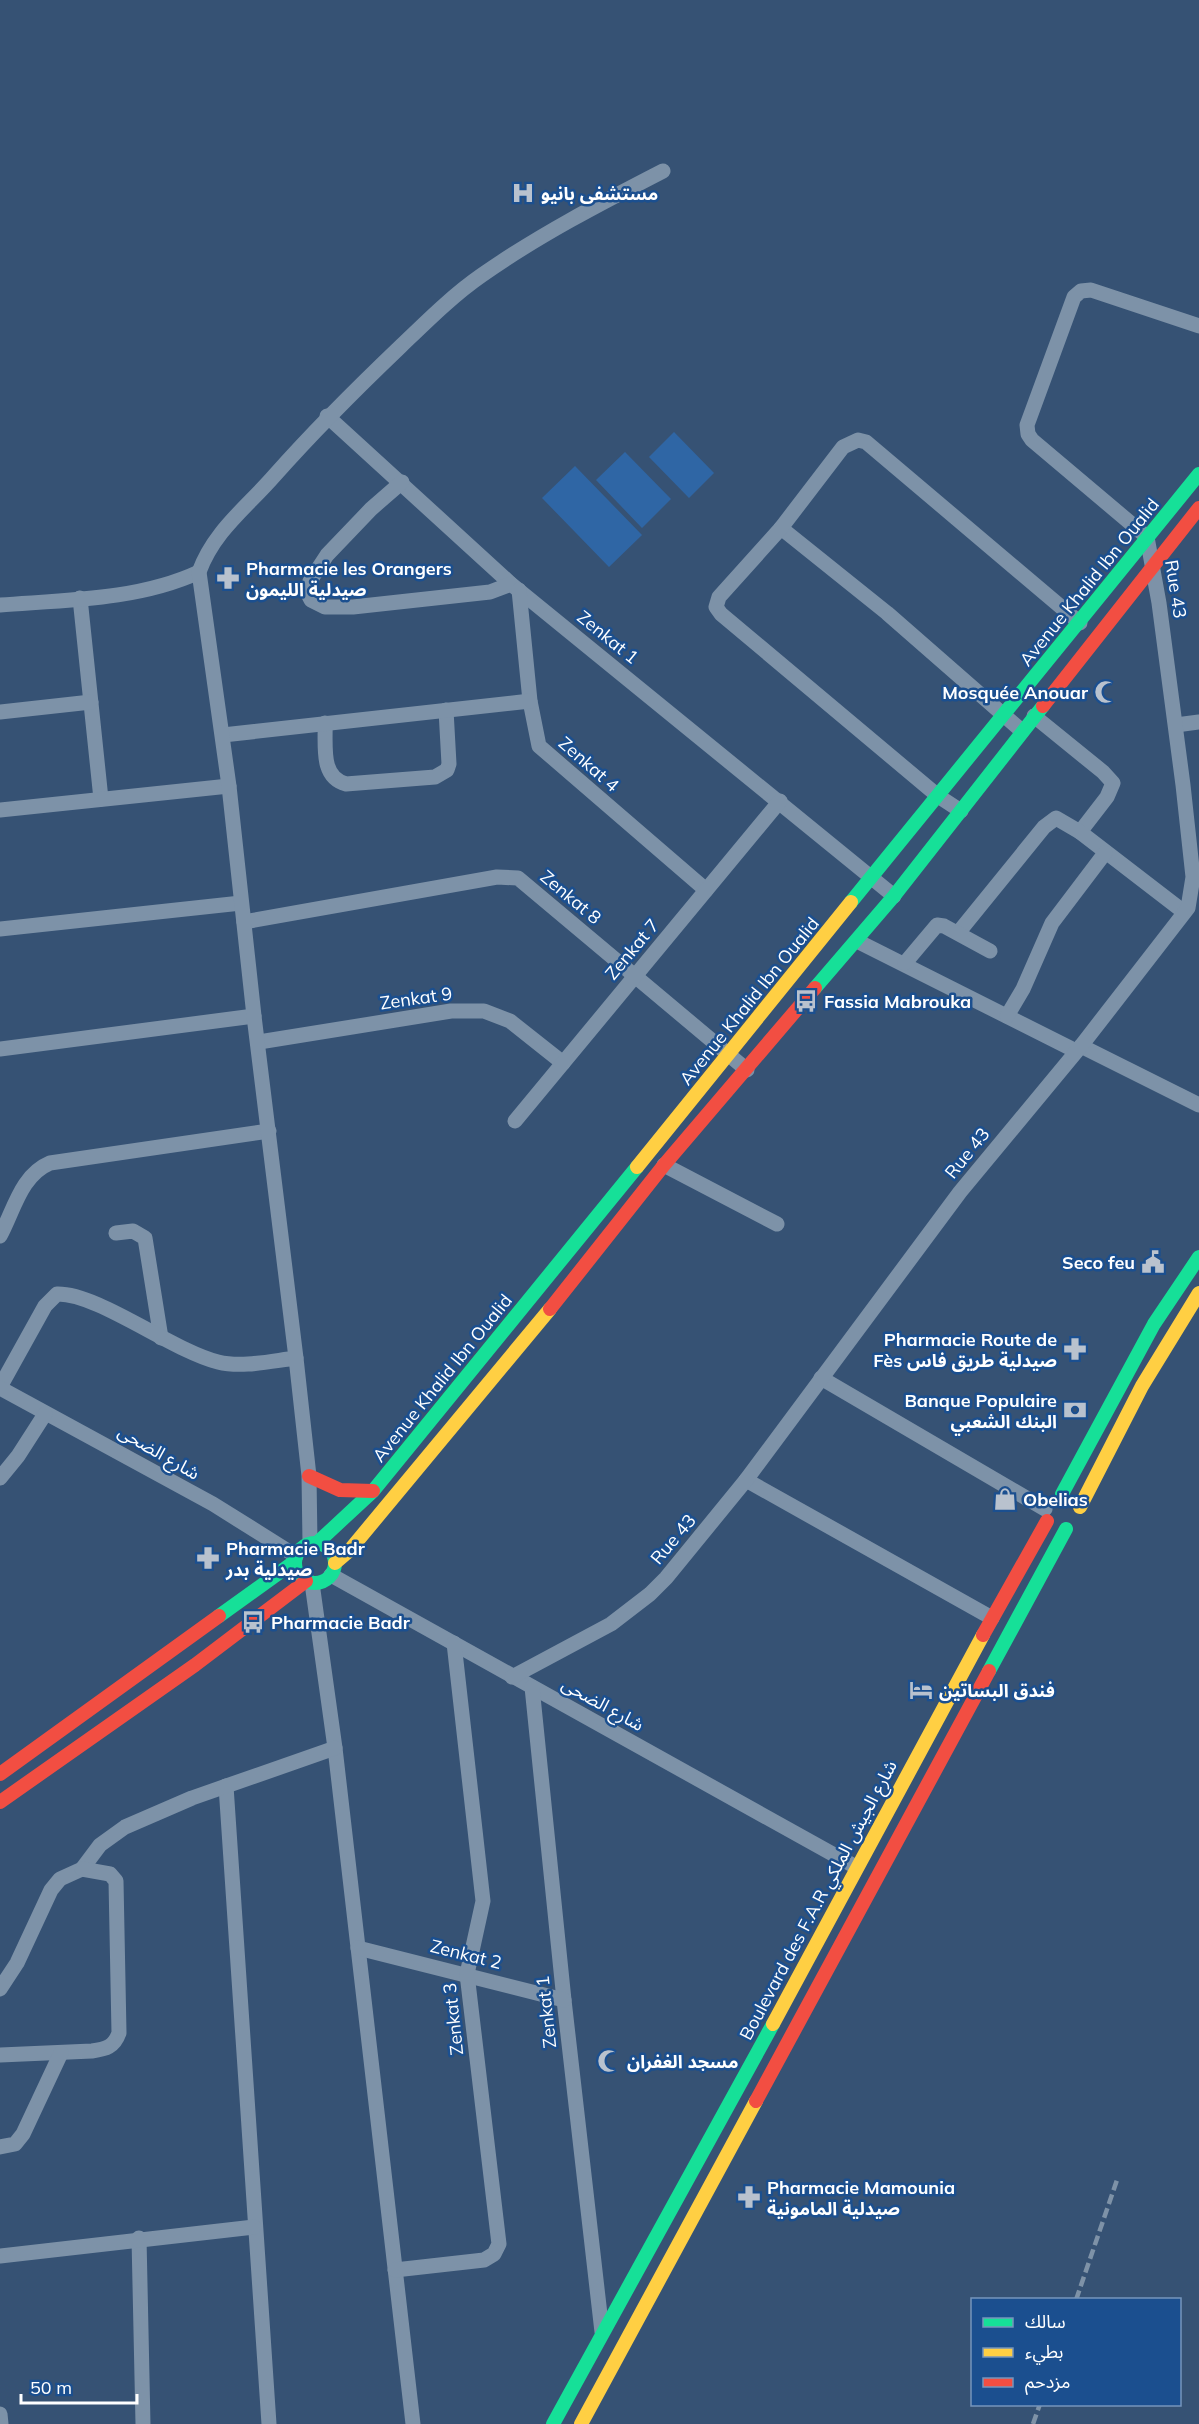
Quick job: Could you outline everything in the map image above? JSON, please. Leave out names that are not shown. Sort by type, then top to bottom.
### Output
[{"type":"main road","name":"Avenue Khalid Ibn Oualid","points":[[314,1543],[374,1491],[1199,474]]},
{"type":"main road","name":"Avenue Khalid Ibn Oualid","points":[[333,1569],[527,1337],[664,1165],[894,896],[1199,508]]},
{"type":"main road","points":[[662,1136],[678,1149]]},
{"type":"main road","name":"Boulevard des F.A.R شارع الجيش الملكي","points":[[553,2424],[836,1909],[856,1867],[992,1618],[1046,1515],[1051,1499],[1062,1494],[1159,1316],[1199,1257]]},
{"type":"main road","points":[[581,2424],[1066,1529],[1079,1519],[1080,1507],[1142,1386],[1199,1293]]},
{"type":"main road","points":[[1125,1377],[1142,1386]]},
{"type":"main road","points":[[309,1476],[340,1490],[374,1491]]},
{"type":"main road","points":[[1062,1494],[1073,1497],[1080,1507]]},
{"type":"main road","points":[[1046,1515],[1055,1528],[1066,1529]]},
{"type":"main road","points":[[0,1774],[295,1559],[304,1546],[314,1543],[328,1547],[333,1569],[322,1582],[309,1582],[297,1574],[295,1559]]},
{"type":"main road","points":[[0,1802],[309,1582]]},
{"type":"street","points":[[314,1543],[296,1358],[254,1016],[223,735],[199,572],[206,552],[219,532],[327,416],[422,326],[480,276],[570,220],[663,171]]},
{"type":"street","points":[[1147,537],[1032,440],[1028,434],[1027,425],[1074,297],[1081,291],[1091,290],[1199,326]]},
{"type":"street","name":"Zenkat 1","points":[[327,416],[515,587],[894,896]]},
{"type":"street","points":[[961,811],[938,796],[721,614],[716,607],[719,597],[781,528],[843,447],[858,440],[866,442],[1080,622]]},
{"type":"street","points":[[402,482],[371,509],[327,555],[310,581],[308,594],[311,600],[325,607],[353,607],[490,592],[515,587]]},
{"type":"street","points":[[781,528],[887,613],[1022,731]]},
{"type":"street","name":"Rue 43","points":[[512,1677],[610,1624],[650,1594],[746,1480],[960,1192],[1190,909],[1193,877],[1176,725],[1147,537]]},
{"type":"street","points":[[0,605],[152,589],[176,583],[199,572]]},
{"type":"street","name":"Zenkat 4","points":[[515,587],[530,701],[539,746],[706,890]]},
{"type":"street","points":[[80,598],[101,799]]},
{"type":"street","points":[[223,735],[530,701]]},
{"type":"street","points":[[0,712],[91,702]]},
{"type":"street","points":[[325,723],[328,771],[334,779],[346,784],[400,781],[435,777],[447,770],[450,757],[446,710]]},
{"type":"street","points":[[1034,716],[1103,772],[1113,783],[1107,797],[1080,832]]},
{"type":"street","points":[[1176,725],[1199,722]]},
{"type":"street","points":[[0,810],[229,786]]},
{"type":"street","name":"Zenkat 7","points":[[515,1121],[780,801]]},
{"type":"street","points":[[958,933],[1051,820],[1062,820],[1105,853],[1190,909]]},
{"type":"street","points":[[1007,1016],[1023,988],[1052,923],[1105,853]]},
{"type":"street","name":"Zenkat 8","points":[[244,922],[508,877],[518,878],[747,1070]]},
{"type":"street","points":[[0,929],[241,903]]},
{"type":"street","points":[[905,963],[933,927],[941,925],[990,951]]},
{"type":"street","points":[[857,941],[1007,1016],[1199,1105]]},
{"type":"street","name":"Zenkat 9","points":[[259,1042],[451,1011],[484,1011],[510,1021],[563,1064]]},
{"type":"street","points":[[0,1049],[254,1016]]},
{"type":"street","points":[[0,1236],[32,1173],[50,1163],[269,1131]]},
{"type":"street","points":[[664,1165],[777,1224]]},
{"type":"street","points":[[116,1233],[137,1232],[147,1243],[161,1338]]},
{"type":"street","points":[[0,1387],[45,1306],[57,1294],[91,1302],[181,1349],[227,1363],[296,1358]]},
{"type":"street","points":[[821,1378],[1046,1515]]},
{"type":"street","name":"شارع الضحى","points":[[0,1387],[45,1414],[101,1441],[213,1504],[295,1559]]},
{"type":"street","points":[[0,1478],[18,1456],[45,1414]]},
{"type":"street","points":[[746,1480],[992,1618]]},
{"type":"street","name":"شارع الضحى","points":[[333,1569],[512,1677],[856,1867]]},
{"type":"street","points":[[309,1582],[335,1748],[413,2424]]},
{"type":"street","name":"Zenkat 3","points":[[395,2270],[484,2260],[494,2254],[499,2244],[467,1974],[483,1901],[454,1643]]},
{"type":"street","name":"Zenkat 1","points":[[532,1688],[564,2000],[602,2332]]},
{"type":"street","points":[[0,1989],[17,1963],[51,1890],[60,1879],[82,1869],[100,1845],[125,1827],[226,1786],[335,1748]]},
{"type":"street","points":[[226,1786],[269,2424]]},
{"type":"street","points":[[0,2055],[106,2049],[116,2041],[119,2033],[116,1881],[110,1874],[82,1869]]},
{"type":"street","name":"Zenkat 2","points":[[358,1948],[564,2000]]},
{"type":"street","points":[[0,2147],[15,2144],[23,2134],[61,2053]]},
{"type":"street","points":[[0,2256],[139,2238],[254,2227]]},
{"type":"street","points":[[139,2238],[143,2424]]},
{"type":"street","points":[[0,2414],[1,2424]]},
{"type":"shaded area","points":[[674,432],[714,473],[689,498],[649,457]]},
{"type":"shaded area","points":[[625,452],[671,499],[642,528],[596,480]]},
{"type":"shaded area","points":[[575,466],[642,535],[609,567],[542,498]]},
{"type":"railway","points":[[1077,2298],[1117,2180]]},
{"type":"railway","points":[[1033,2424],[1039,2406]]},
{"type":"traffic: fast","points":[[851,902],[1199,474]]},
{"type":"traffic: fast","points":[[815,988],[894,896],[1043,706]]},
{"type":"traffic: fast","points":[[317,1543],[373,1491],[637,1167]]},
{"type":"traffic: fast","points":[[1062,1494],[1154,1324],[1199,1257]]},
{"type":"traffic: fast","points":[[989,1671],[1066,1529]]},
{"type":"traffic: fast","points":[[315,1543],[323,1544],[329,1549],[334,1555],[335,1563],[334,1571],[329,1577],[323,1582],[315,1583],[307,1582],[301,1577],[296,1571],[295,1563],[296,1555],[301,1549],[307,1544],[315,1543]]},
{"type":"traffic: fast","points":[[219,1616],[294,1562]]},
{"type":"traffic: fast","points":[[553,2424],[773,2024]]},
{"type":"traffic: slow","points":[[637,1167],[851,902]]},
{"type":"traffic: slow","points":[[1080,1507],[1142,1386],[1199,1293]]},
{"type":"traffic: slow","points":[[335,1563],[349,1551],[550,1309]]},
{"type":"traffic: slow","points":[[773,2024],[983,1635]]},
{"type":"traffic: slow","points":[[581,2424],[756,2101]]},
{"type":"traffic: jam","points":[[1043,706],[1199,508]]},
{"type":"traffic: jam","points":[[550,1309],[664,1165],[815,988]]},
{"type":"traffic: jam","points":[[309,1476],[340,1490],[373,1491]]},
{"type":"traffic: jam","points":[[983,1635],[1047,1521]]},
{"type":"traffic: jam","points":[[0,1802],[195,1665],[306,1581]]},
{"type":"traffic: jam","points":[[0,1774],[219,1616]]},
{"type":"traffic: jam","points":[[756,2101],[989,1671]]},
{"type":"place","name":"مستشفى بانيو","points":[[523,193]]},
{"type":"place","name":"Pharmacie les Orangers صيدلية الليمون","points":[[228,578]]},
{"type":"place","name":"Mosquée Anouar","points":[[1106,692]]},
{"type":"place","name":"Fassia Mabrouka","points":[[806,1001]]},
{"type":"place","name":"Seco feu","points":[[1153,1262]]},
{"type":"place","name":"Pharmacie Route de Fès صيدلية طريق فاس","points":[[1075,1349]]},
{"type":"place","name":"Banque Populaire البنك الشعبي","points":[[1075,1410]]},
{"type":"place","name":"Obelias","points":[[1005,1499]]},
{"type":"place","name":"Pharmacie Badr صيدلية بدر","points":[[208,1558]]},
{"type":"place","name":"Pharmacie Badr","points":[[253,1622]]},
{"type":"place","name":"فندق البساتين","points":[[921,1690]]},
{"type":"place","name":"مسجد الغفران","points":[[609,2061]]},
{"type":"place","name":"Pharmacie Mamounia صيدلية المامونية","points":[[749,2197]]}]
